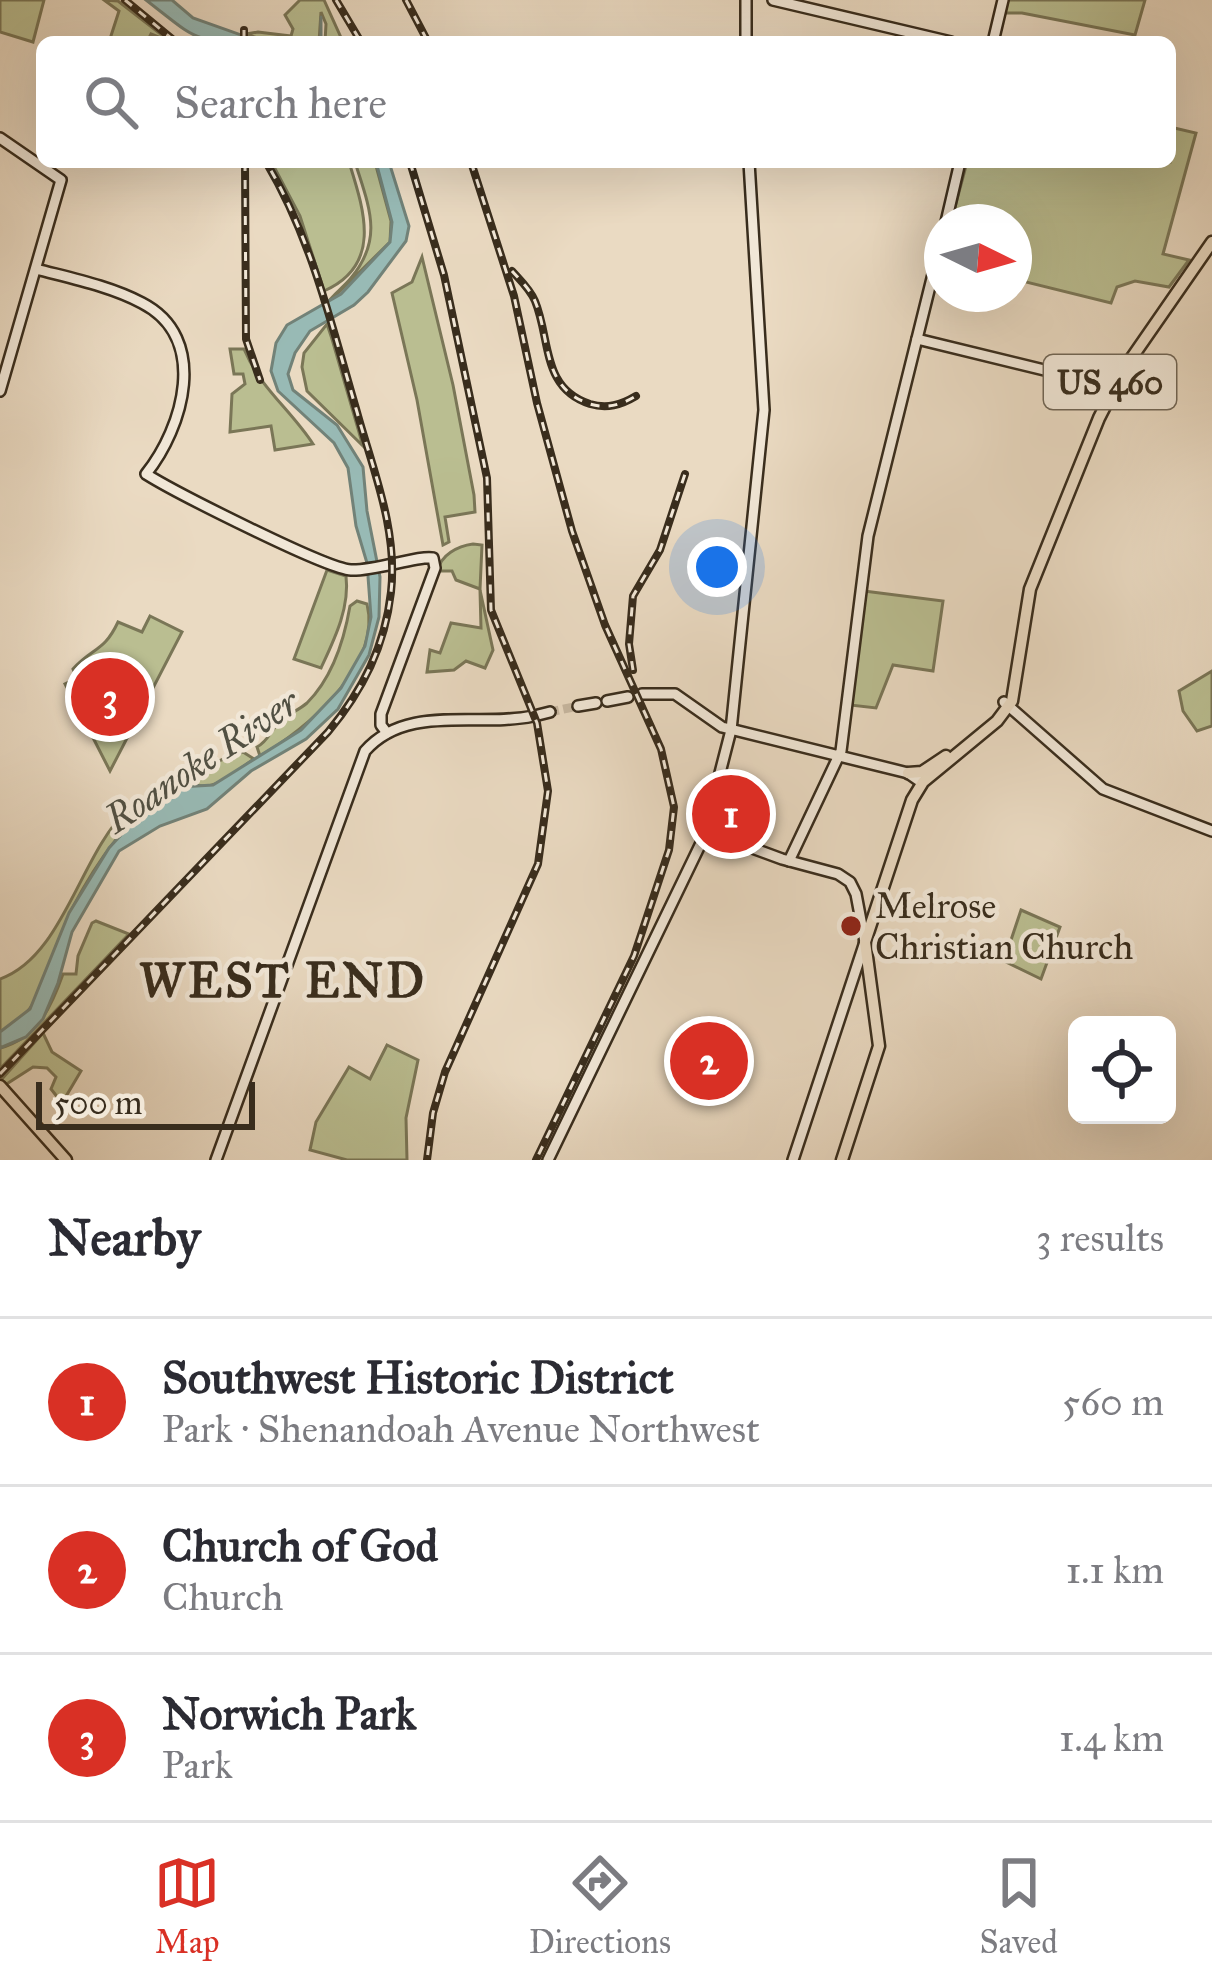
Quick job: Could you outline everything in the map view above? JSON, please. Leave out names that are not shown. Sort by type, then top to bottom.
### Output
[{"type":"main road","name":"US 460","points":[[1006,704],[1023,590],[1111,386],[1212,231]]},
{"type":"main road","name":"US 460","points":[[1111,386],[1212,242]]},
{"type":"main road","points":[[901,833],[915,777],[946,757],[1006,704]]},
{"type":"main road","points":[[842,1160],[878,1046],[865,942],[910,807],[915,777],[997,721],[1006,704]]},
{"type":"main road","points":[[1,1087],[66,1160]]},
{"type":"street","points":[[746,0],[746,36]]},
{"type":"street","points":[[773,0],[926,36]]},
{"type":"street","points":[[994,36],[1003,0]]},
{"type":"street","points":[[0,138],[36,163]]},
{"type":"street","points":[[0,391],[61,180],[44,168]]},
{"type":"street","points":[[548,1160],[706,831],[731,732],[764,420],[749,168]]},
{"type":"street","points":[[950,204],[959,168]]},
{"type":"street","points":[[36,268],[144,304],[169,328],[184,376],[175,428],[146,474],[329,564],[362,570],[433,558],[435,568],[381,714],[387,733]]},
{"type":"street","points":[[789,861],[838,759],[868,536],[924,311]]},
{"type":"street","points":[[917,339],[1111,386]]},
{"type":"street","points":[[731,732],[684,698],[663,692],[642,694],[674,698],[710,728],[915,777]]},
{"type":"street","points":[[578,706],[628,697]]},
{"type":"street","points":[[1006,704],[1103,789],[1212,831]]},
{"type":"street","points":[[216,1160],[369,745],[387,733],[428,721],[496,721],[540,714]]},
{"type":"street","points":[[706,831],[842,876],[858,900],[865,942],[793,1160]]},
{"type":"green space","points":[[0,0],[44,0],[33,42],[0,32]]},
{"type":"green space","points":[[104,0],[118,1],[163,36],[111,36],[119,11]]},
{"type":"green space","points":[[300,0],[324,0],[340,36],[325,36],[321,12],[319,36],[291,36],[293,29],[285,15]]},
{"type":"green space","points":[[1005,0],[1145,0],[1135,35],[1004,13]]},
{"type":"green space","points":[[258,32],[291,36],[246,34]]},
{"type":"green space","points":[[1176,128],[1196,133],[1163,254],[1189,260],[1169,287],[1135,281],[1117,287],[1111,303],[1032,283],[1032,204],[956,204],[965,168],[1176,168]]},
{"type":"green space","points":[[275,168],[351,168],[363,217],[362,251],[343,280],[324,291],[300,216]]},
{"type":"green space","points":[[357,168],[377,168],[391,221],[390,242],[326,305],[351,278],[368,249],[369,208]]},
{"type":"green space","points":[[422,257],[474,495],[475,512],[445,517],[449,542],[443,545],[392,293],[412,282]]},
{"type":"green space","points":[[327,324],[363,446],[307,391],[304,353]]},
{"type":"green space","points":[[230,349],[244,349],[258,376],[313,444],[275,450],[271,426],[230,432],[232,394],[245,384],[243,374],[234,374]]},
{"type":"green space","points":[[482,545],[480,589],[456,580],[452,571],[438,571],[451,552]]},
{"type":"green space","points":[[327,570],[346,576],[347,588],[340,624],[321,668],[294,659]]},
{"type":"green space","points":[[480,590],[493,650],[485,668],[466,661],[454,670],[427,672],[430,650],[440,653],[451,623],[481,628]]},
{"type":"green space","points":[[864,591],[943,601],[933,671],[893,665],[876,708],[850,705]]},
{"type":"green space","points":[[357,601],[367,604],[369,627],[352,672],[299,730],[260,756],[257,747],[324,682],[341,645],[350,606]]},
{"type":"green space","points":[[150,616],[182,632],[110,771],[86,724],[95,719],[92,710],[81,714],[65,684],[77,678],[73,669],[103,644],[118,622],[142,632]]},
{"type":"green space","points":[[1212,671],[1212,726],[1197,731],[1183,711],[1179,691]]},
{"type":"green space","points":[[243,752],[254,759],[225,779],[212,785],[179,787],[131,822],[72,909],[39,995],[29,1010],[0,1032],[0,979],[40,950],[96,852],[127,810],[165,786]]},
{"type":"green space","points":[[1021,910],[1060,927],[1041,979],[1004,961]]},
{"type":"green space","points":[[96,921],[129,934],[0,1069],[0,1048],[33,1029],[48,1010],[63,974],[76,974],[78,956]]},
{"type":"green space","points":[[43,1033],[52,1052],[81,1071],[62,1103],[51,1089],[56,1077],[47,1068],[33,1067],[5,1085],[1,1080]]},
{"type":"green space","points":[[387,1045],[418,1060],[406,1118],[407,1160],[347,1160],[310,1150],[316,1122],[349,1067],[370,1079]]},
{"type":"water","points":[[146,0],[172,0],[193,18],[244,36],[197,36]]},
{"type":"water","points":[[378,168],[391,168],[409,226],[406,241],[368,292],[310,331],[288,374],[293,390],[337,425],[363,467],[380,577],[379,617],[369,655],[338,709],[306,739],[251,771],[207,809],[160,826],[119,851],[72,932],[43,1019],[26,1037],[0,1048],[0,1032],[30,1009],[69,913],[109,848],[142,812],[180,787],[213,785],[301,730],[341,688],[365,646],[371,617],[367,563],[348,468],[334,443],[278,391],[271,371],[276,343],[287,325],[341,294],[390,242],[392,222]]},
{"type":"waterway","points":[[321,17],[321,36]]},
{"type":"tunnel","points":[[550,712],[578,706]]},
{"type":"railway","points":[[125,0],[169,36]]},
{"type":"railway","points":[[336,0],[357,36]]},
{"type":"railway","points":[[406,0],[425,36]]},
{"type":"railway","points":[[244,30],[244,36]]},
{"type":"railway","points":[[245,168],[246,339],[260,380]]},
{"type":"railway","points":[[0,1074],[328,732],[362,683],[384,631],[392,569],[383,500],[319,284],[269,168]]},
{"type":"railway","points":[[412,168],[444,275],[487,478],[491,610],[537,723],[548,791],[538,864],[445,1072],[427,1160]]},
{"type":"railway","points":[[473,168],[514,296],[572,531],[605,625],[661,749],[674,807],[669,850],[634,956],[536,1160]]},
{"type":"railway","points":[[512,271],[535,301],[550,361],[563,387],[596,405],[614,405],[636,396]]},
{"type":"railway","points":[[633,670],[629,644],[633,596],[660,550],[685,474]]},
{"type":"place","name":"Norwich Park","points":[[110,697]]},
{"type":"place","name":"Southwest Historic District","points":[[731,814]]},
{"type":"place","name":"Melrose Christian Church","points":[[851,926]]},
{"type":"place","name":"Church of God","points":[[709,1061]]},
{"type":"district","name":"WEST END","points":[[283,980]]},
{"type":"water label","name":"Roanoke River","points":[[201,760]]}]
